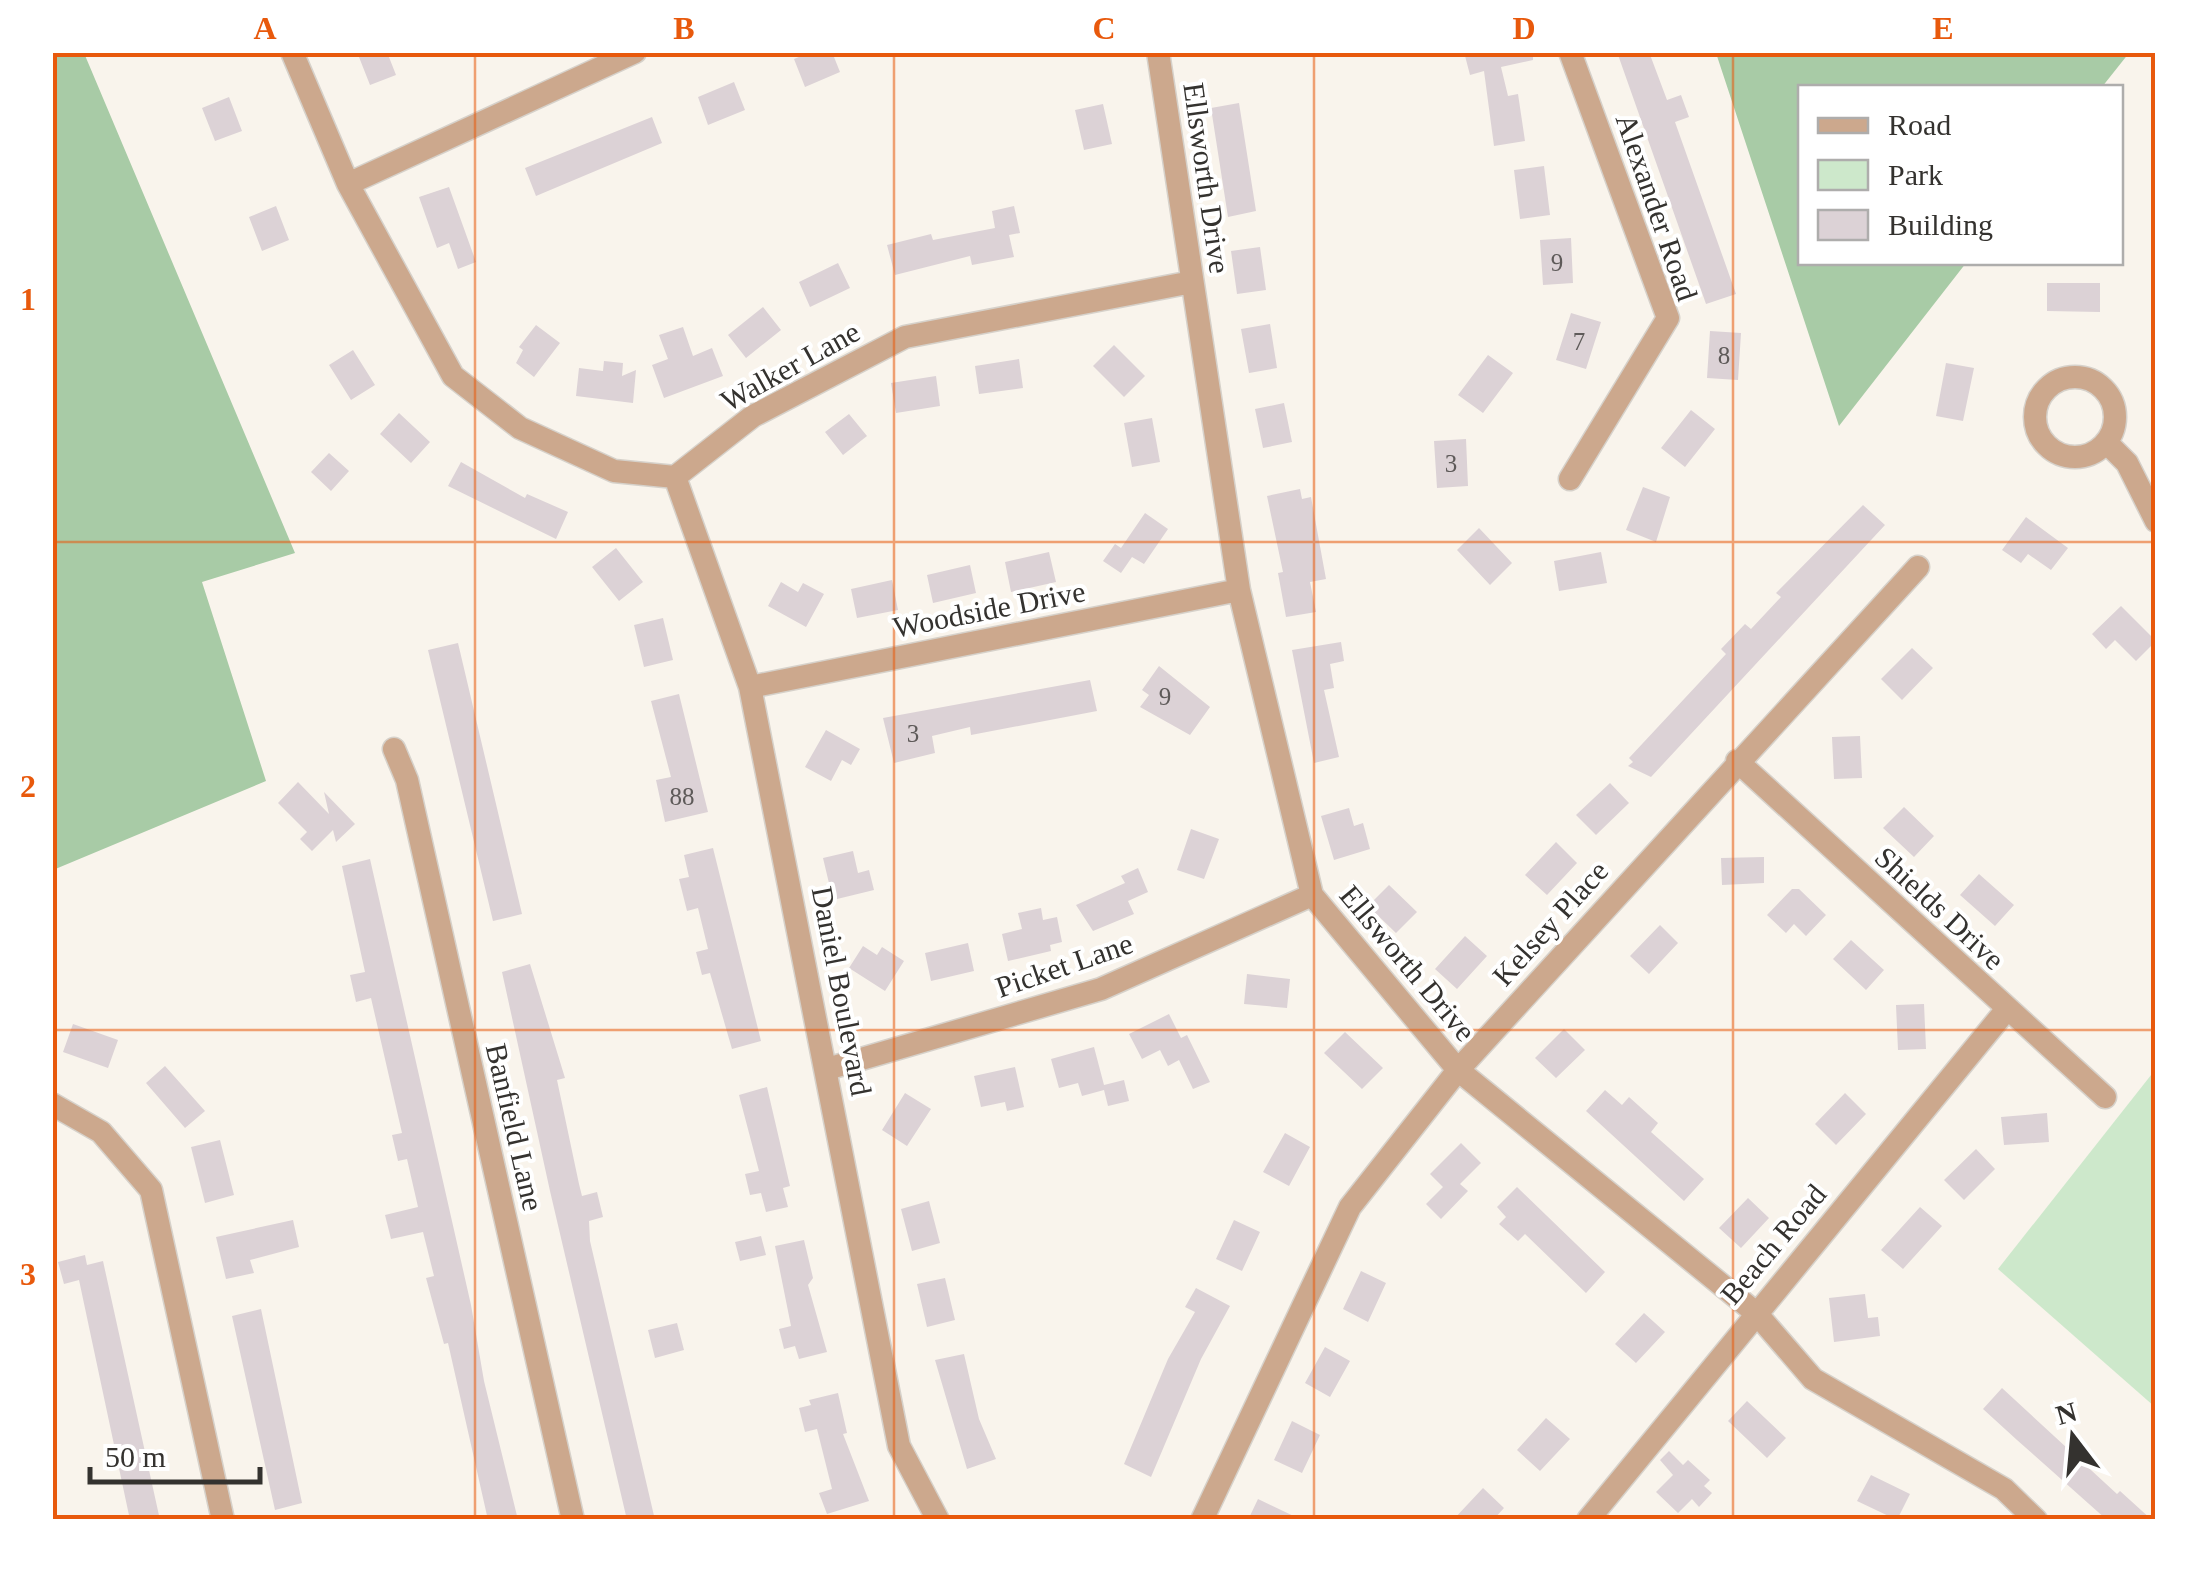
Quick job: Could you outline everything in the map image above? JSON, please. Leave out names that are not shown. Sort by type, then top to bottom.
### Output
[{"type":"street","points":[[292,52],[348,184],[453,376],[520,428],[614,471],[675,476]]},
{"type":"street","points":[[348,184],[634,52]]},
{"type":"street","name":"Ellsworth Drive","points":[[1158,52],[1239,590],[1312,895],[1458,1070],[1756,1312],[1813,1380],[2004,1489],[2036,1520]]},
{"type":"street","name":"Alexander Road","points":[[1570,52],[1668,318],[1570,480]]},
{"type":"street","name":"Walker Lane","points":[[675,476],[753,416],[906,336],[1059,304],[1192,282]]},
{"type":"street","points":[[2106,442],[2128,463],[2156,522]]},
{"type":"street","name":"Daniel Boulevard","points":[[675,476],[750,687],[899,1446],[938,1520]]},
{"type":"street","name":"Kelsey Place","points":[[1202,1520],[1350,1206],[1458,1070],[1918,567]]},
{"type":"street","name":"Woodside Drive","points":[[750,687],[1239,590]]},
{"type":"street","name":"Banfield Lane","points":[[394,748],[407,780],[572,1520]]},
{"type":"street","name":"Shields Drive","points":[[1737,761],[2105,1097]]},
{"type":"street","name":"Picket Lane","points":[[827,1069],[1101,990],[1312,895]]},
{"type":"street","name":"Beach Road","points":[[1588,1520],[2007,1009]]},
{"type":"street","points":[[52,1104],[101,1132],[150,1190],[222,1520]]},
{"type":"green space","points":[[1716,52],[2129,53],[2104,85],[1798,85],[1798,265],[1964,265],[1839,426]]},
{"type":"green space","points":[[52,53],[84,53],[295,553],[202,582],[266,781],[53,870]]},
{"type":"green space","points":[[2155,1070],[2155,1407],[1998,1269]]},
{"type":"building","points":[[357,52],[387,52],[396,75],[370,85]]},
{"type":"building","points":[[811,52],[832,52],[840,72],[805,87],[794,59]]},
{"type":"building","points":[[1464,52],[1533,52],[1533,60],[1501,67],[1508,96],[1518,94],[1525,141],[1494,146],[1484,71],[1470,75]]},
{"type":"building","points":[[1617,52],[1649,52],[1667,100],[1681,95],[1689,117],[1675,122],[1736,294],[1706,304]]},
{"type":"building","points":[[734,82],[745,110],[708,125],[698,97]]},
{"type":"building","points":[[229,97],[242,131],[215,141],[202,108]]},
{"type":"building","points":[[1239,103],[1256,211],[1228,217],[1211,108]]},
{"type":"building","points":[[1103,104],[1112,144],[1084,150],[1075,110]]},
{"type":"building","points":[[652,117],[662,143],[536,196],[525,168]]},
{"type":"building","points":[[1544,166],[1550,215],[1520,219],[1514,170]]},
{"type":"building","points":[[449,187],[476,262],[458,269],[449,243],[437,248],[419,197]]},
{"type":"building","points":[[276,206],[289,240],[262,251],[249,217]]},
{"type":"building","points":[[1014,206],[1020,233],[1009,235],[1014,257],[972,265],[970,256],[895,275],[887,245],[931,234],[933,240],[995,228],[992,211]]},
{"type":"building","points":[[1571,238],[1573,283],[1543,285],[1540,240]]},
{"type":"building","points":[[1260,247],[1266,290],[1237,294],[1231,251]]},
{"type":"building","points":[[838,263],[850,288],[810,307],[799,282]]},
{"type":"building","points":[[2047,283],[2100,283],[2100,312],[2047,311]]},
{"type":"building","points":[[763,307],[781,330],[746,358],[728,335]]},
{"type":"building","points":[[1571,313],[1601,322],[1586,369],[1556,360]]},
{"type":"building","points":[[1270,324],[1277,368],[1249,373],[1241,329]]},
{"type":"building","points":[[536,325],[560,343],[534,377],[516,363],[523,350],[519,347]]},
{"type":"building","points":[[683,327],[693,356],[712,348],[723,376],[664,398],[652,365],[668,359],[659,335]]},
{"type":"building","points":[[1710,331],[1741,333],[1738,380],[1707,378]]},
{"type":"building","points":[[1114,345],[1145,376],[1124,397],[1093,366]]},
{"type":"building","points":[[353,350],[375,385],[351,400],[329,365]]},
{"type":"building","points":[[1488,355],[1513,373],[1483,413],[1458,395]]},
{"type":"building","points":[[1019,359],[1023,388],[979,394],[975,366]]},
{"type":"building","points":[[604,361],[623,363],[622,376],[636,370],[633,403],[576,396],[579,368],[603,371]]},
{"type":"building","points":[[1946,363],[1974,368],[1963,421],[1936,416]]},
{"type":"building","points":[[936,376],[940,406],[896,413],[891,383]]},
{"type":"building","points":[[1284,403],[1292,442],[1263,448],[1255,409]]},
{"type":"building","points":[[1691,410],[1715,429],[1685,467],[1661,448]]},
{"type":"building","points":[[399,413],[430,442],[411,463],[380,434]]},
{"type":"building","points":[[849,414],[867,436],[843,455],[825,432]]},
{"type":"building","points":[[1152,418],[1160,462],[1132,467],[1124,423]]},
{"type":"building","points":[[1466,439],[1468,486],[1437,488],[1434,441]]},
{"type":"building","points":[[329,453],[349,471],[331,491],[311,472]]},
{"type":"building","points":[[461,462],[525,498],[527,494],[568,512],[556,539],[448,486]]},
{"type":"building","points":[[1643,487],[1670,497],[1656,542],[1626,530]]},
{"type":"building","points":[[1300,489],[1302,499],[1311,497],[1326,579],[1310,582],[1316,612],[1286,617],[1278,573],[1283,572],[1267,496]]},
{"type":"building","points":[[1863,505],[1885,525],[1651,777],[1628,766],[1633,762],[1629,758],[1726,654],[1721,649],[1745,624],[1751,629],[1781,597],[1776,593]]},
{"type":"building","points":[[1145,513],[1168,529],[1144,564],[1132,557],[1121,573],[1103,561],[1115,544],[1121,548]]},
{"type":"building","points":[[2026,517],[2068,548],[2051,570],[2028,554],[2021,563],[2002,550]]},
{"type":"building","points":[[1479,528],[1512,563],[1490,585],[1457,550]]},
{"type":"building","points":[[616,548],[643,582],[619,601],[592,567]]},
{"type":"building","points":[[1049,552],[1056,582],[1011,592],[1005,562]]},
{"type":"building","points":[[1601,552],[1607,583],[1559,591],[1554,561]]},
{"type":"building","points":[[970,565],[976,593],[933,603],[927,575]]},
{"type":"building","points":[[892,580],[898,610],[857,618],[851,589]]},
{"type":"building","points":[[781,582],[798,592],[803,583],[824,594],[806,627],[768,606]]},
{"type":"building","points":[[2121,606],[2156,641],[2136,661],[2115,640],[2106,649],[2092,634]]},
{"type":"building","points":[[663,618],[673,660],[644,667],[634,625]]},
{"type":"building","points":[[1341,642],[1344,661],[1330,664],[1334,688],[1324,690],[1339,757],[1314,763],[1292,650]]},
{"type":"building","points":[[458,643],[522,914],[493,921],[428,650]]},
{"type":"building","points":[[1912,648],[1933,668],[1902,700],[1881,679]]},
{"type":"building","points":[[1159,666],[1210,707],[1190,735],[1140,707],[1149,695],[1142,690]]},
{"type":"building","points":[[1090,680],[1097,711],[971,735],[970,727],[932,736],[935,753],[894,763],[883,718]]},
{"type":"building","points":[[679,694],[708,812],[665,822],[656,780],[671,777],[651,701]]},
{"type":"building","points":[[826,730],[860,749],[851,765],[842,760],[831,781],[805,767]]},
{"type":"building","points":[[1860,736],[1862,778],[1834,779],[1832,737]]},
{"type":"building","points":[[298,782],[329,814],[324,792],[355,824],[336,842],[333,830],[312,851],[300,839],[307,832],[278,803]]},
{"type":"building","points":[[1610,783],[1629,803],[1596,835],[1576,815]]},
{"type":"building","points":[[1904,807],[1934,836],[1914,857],[1883,828]]},
{"type":"building","points":[[1349,808],[1354,826],[1363,823],[1370,849],[1334,860],[1321,816]]},
{"type":"building","points":[[1191,829],[1219,839],[1204,879],[1177,870]]},
{"type":"building","points":[[1556,842],[1577,863],[1547,895],[1525,875]]},
{"type":"building","points":[[713,848],[761,1041],[732,1049],[710,973],[702,975],[696,952],[708,949],[698,908],[687,911],[679,879],[689,877],[684,855]]},
{"type":"building","points":[[853,851],[858,873],[869,870],[874,890],[833,900],[823,858]]},
{"type":"building","points":[[1764,857],[1764,883],[1722,885],[1721,858]]},
{"type":"building","points":[[370,859],[518,1520],[488,1520],[448,1343],[444,1344],[426,1278],[434,1276],[423,1232],[391,1239],[385,1215],[418,1207],[407,1159],[398,1161],[392,1135],[402,1133],[371,998],[356,1002],[350,975],[365,972],[342,866]]},
{"type":"building","points":[[1138,868],[1148,892],[1128,901],[1134,914],[1093,931],[1076,905],[1125,883],[1121,876]]},
{"type":"building","points":[[1979,874],[2014,905],[1995,926],[1960,895]]},
{"type":"building","points":[[1389,885],[1417,912],[1396,933],[1368,906]]},
{"type":"building","points":[[1792,889],[1799,889],[1826,915],[1806,936],[1794,924],[1786,933],[1767,915]]},
{"type":"building","points":[[1041,908],[1043,920],[1057,917],[1062,942],[1050,945],[1051,951],[1008,961],[1002,934],[1022,929],[1018,913]]},
{"type":"building","points":[[1660,925],[1678,943],[1649,974],[1630,956]]},
{"type":"building","points":[[1465,936],[1487,956],[1457,989],[1435,969]]},
{"type":"building","points":[[1851,940],[1884,970],[1866,990],[1833,959]]},
{"type":"building","points":[[968,943],[974,971],[931,981],[925,953]]},
{"type":"building","points":[[863,946],[877,955],[882,947],[904,961],[885,991],[849,968]]},
{"type":"building","points":[[530,964],[565,1078],[557,1080],[582,1196],[597,1192],[603,1217],[589,1221],[590,1241],[655,1520],[627,1520],[550,1191],[502,972]]},
{"type":"building","points":[[1247,974],[1290,979],[1287,1008],[1244,1004]]},
{"type":"building","points":[[1924,1004],[1926,1049],[1898,1050],[1896,1005]]},
{"type":"building","points":[[1169,1014],[1181,1038],[1187,1035],[1210,1082],[1193,1089],[1179,1060],[1168,1066],[1160,1050],[1142,1059],[1129,1034]]},
{"type":"building","points":[[73,1024],[118,1040],[108,1068],[63,1052]]},
{"type":"building","points":[[1564,1029],[1585,1050],[1556,1078],[1535,1058]]},
{"type":"building","points":[[1345,1032],[1383,1068],[1362,1089],[1324,1053]]},
{"type":"building","points":[[1094,1047],[1104,1085],[1124,1080],[1129,1101],[1108,1106],[1104,1090],[1082,1096],[1078,1083],[1059,1088],[1051,1059]]},
{"type":"building","points":[[165,1066],[205,1111],[185,1128],[146,1083]]},
{"type":"building","points":[[1015,1067],[1024,1107],[1007,1111],[1005,1102],[981,1107],[974,1076]]},
{"type":"building","points":[[767,1087],[790,1186],[783,1188],[788,1207],[766,1212],[761,1193],[750,1195],[745,1174],[759,1171],[739,1095]]},
{"type":"building","points":[[1605,1090],[1622,1105],[1629,1097],[1658,1123],[1651,1132],[1704,1179],[1684,1201],[1586,1111]]},
{"type":"building","points":[[905,1093],[931,1109],[907,1146],[882,1130]]},
{"type":"building","points":[[1845,1093],[1866,1114],[1836,1145],[1815,1124]]},
{"type":"building","points":[[2047,1113],[2049,1142],[2004,1145],[2001,1117]]},
{"type":"building","points":[[1285,1133],[1310,1147],[1289,1186],[1263,1172]]},
{"type":"building","points":[[220,1140],[234,1195],[205,1203],[191,1147]]},
{"type":"building","points":[[1461,1143],[1481,1163],[1460,1184],[1468,1191],[1441,1219],[1426,1204],[1443,1187],[1430,1174]]},
{"type":"building","points":[[1976,1149],[1995,1169],[1964,1200],[1944,1180]]},
{"type":"building","points":[[1517,1187],[1605,1272],[1586,1293],[1525,1234],[1518,1241],[1499,1224],[1506,1217],[1497,1207]]},
{"type":"building","points":[[1748,1198],[1769,1218],[1741,1248],[1719,1228]]},
{"type":"building","points":[[929,1201],[940,1243],[912,1251],[901,1209]]},
{"type":"building","points":[[1920,1207],[1942,1226],[1903,1269],[1881,1250]]},
{"type":"building","points":[[293,1220],[299,1247],[250,1260],[254,1273],[226,1279],[216,1237]]},
{"type":"building","points":[[1234,1220],[1260,1232],[1242,1271],[1216,1259]]},
{"type":"building","points":[[761,1236],[766,1255],[740,1261],[735,1242]]},
{"type":"building","points":[[804,1240],[813,1278],[808,1285],[827,1352],[799,1359],[795,1346],[784,1349],[779,1329],[791,1326],[775,1246]]},
{"type":"building","points":[[85,1255],[87,1265],[103,1261],[160,1520],[130,1520],[79,1280],[64,1284],[58,1262]]},
{"type":"building","points":[[1361,1271],[1386,1283],[1368,1322],[1343,1309]]},
{"type":"building","points":[[945,1278],[955,1320],[927,1327],[917,1284]]},
{"type":"building","points":[[1196,1288],[1230,1306],[1201,1359],[1151,1477],[1124,1464],[1168,1359],[1195,1312],[1185,1307]]},
{"type":"building","points":[[1865,1294],[1868,1318],[1878,1317],[1880,1336],[1834,1342],[1829,1298]]},
{"type":"building","points":[[261,1309],[302,1503],[275,1510],[232,1316]]},
{"type":"building","points":[[1644,1313],[1665,1332],[1636,1363],[1615,1344]]},
{"type":"building","points":[[677,1323],[684,1350],[655,1358],[648,1330]]},
{"type":"building","points":[[1325,1347],[1350,1361],[1330,1397],[1305,1383]]},
{"type":"building","points":[[964,1354],[979,1419],[996,1459],[967,1469],[935,1360]]},
{"type":"building","points":[[2002,1388],[2117,1494],[2120,1491],[2152,1520],[2107,1520],[1983,1409]]},
{"type":"building","points":[[838,1393],[847,1433],[843,1434],[869,1501],[827,1514],[819,1493],[832,1489],[817,1429],[805,1432],[799,1408],[811,1405],[809,1400]]},
{"type":"building","points":[[1747,1401],[1786,1438],[1767,1458],[1728,1421]]},
{"type":"building","points":[[1546,1418],[1570,1439],[1540,1471],[1517,1450]]},
{"type":"building","points":[[1292,1421],[1320,1435],[1302,1473],[1274,1460]]},
{"type":"building","points":[[1669,1451],[1683,1465],[1688,1460],[1710,1480],[1704,1486],[1712,1493],[1699,1507],[1692,1499],[1678,1513],[1656,1492],[1673,1475],[1660,1460]]},
{"type":"building","points":[[1871,1475],[1910,1494],[1897,1520],[1857,1501]]},
{"type":"building","points":[[1483,1488],[1504,1508],[1493,1520],[1453,1520]]},
{"type":"building","points":[[1258,1499],[1302,1520],[1248,1520]]}]
